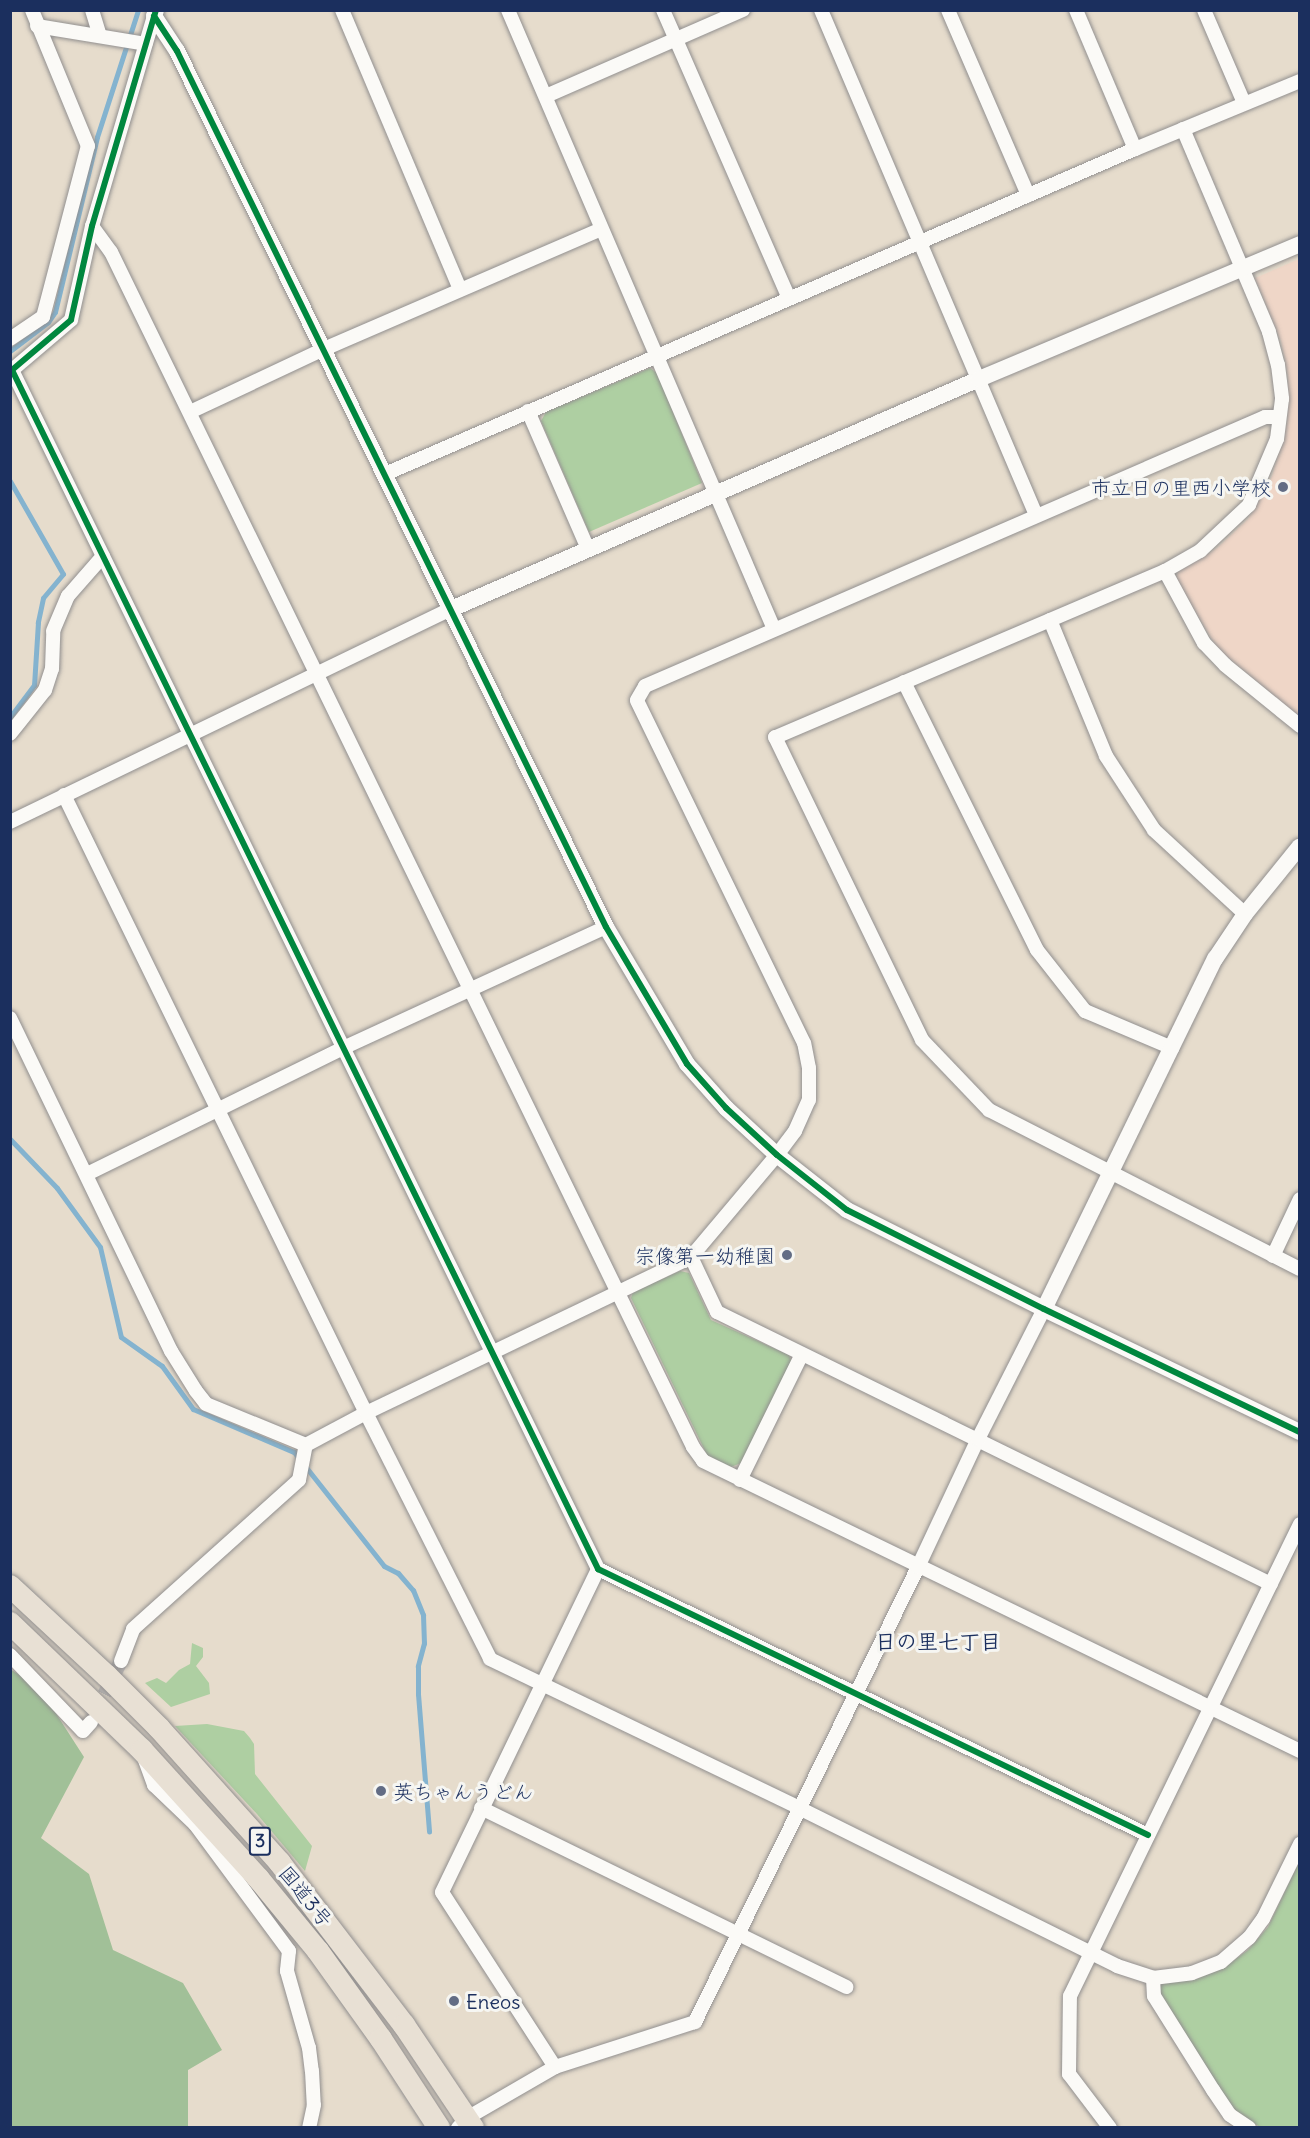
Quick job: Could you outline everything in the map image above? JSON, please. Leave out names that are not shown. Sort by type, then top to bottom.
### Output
[{"type":"highway","name":"国道3号","points":[[10,1587],[107,1676],[159,1728],[280,1863],[404,2025],[466,2124]]},
{"type":"highway","name":"国道3号","points":[[10,1623],[142,1750],[258,1878],[318,1951],[381,2039],[439,2127]]},
{"type":"street","points":[[10,339],[43,317],[88,146],[32,10]]},
{"type":"street","points":[[92,10],[100,36]]},
{"type":"street","points":[[342,10],[460,290]]},
{"type":"street","points":[[508,10],[774,629]]},
{"type":"street","points":[[663,10],[789,299]]},
{"type":"street","points":[[546,96],[743,10]]},
{"type":"street","points":[[821,10],[1036,515]]},
{"type":"street","points":[[948,10],[1028,195]]},
{"type":"street","points":[[1076,10],[1135,149]]},
{"type":"street","points":[[1204,10],[1244,103]]},
{"type":"street","points":[[155,13],[92,226],[71,320],[14,361],[12,370],[598,1569],[1148,1835]]},
{"type":"street","points":[[155,13],[177,51],[606,927],[687,1064],[726,1108],[777,1155],[847,1210],[1044,1309],[1299,1432]]},
{"type":"street","points":[[37,26],[146,44]]},
{"type":"street","points":[[385,474],[528,411],[657,358],[1028,195],[1299,81]]},
{"type":"street","points":[[1183,129],[1269,332],[1278,365],[1282,399],[1277,439],[1249,505],[1200,552],[1165,571],[775,737],[922,1040],[989,1110],[1299,1269]]},
{"type":"street","points":[[92,226],[111,252],[619,1289],[693,1447],[703,1461],[1299,1751]]},
{"type":"street","points":[[190,412],[324,349],[601,229]]},
{"type":"street","points":[[10,822],[449,610],[1241,267],[1299,244]]},
{"type":"street","points":[[528,411],[588,549]]},
{"type":"street","points":[[306,1445],[366,1413],[619,1289],[691,1257],[777,1155],[795,1131],[809,1100],[809,1068],[804,1043],[636,700],[645,686],[1265,417],[1279,417]]},
{"type":"street","points":[[10,734],[45,690],[52,669],[53,631],[68,596],[102,556]]},
{"type":"street","points":[[1165,571],[1204,643],[1225,665],[1299,726]]},
{"type":"street","points":[[1050,620],[1106,756],[1154,830],[1245,914]]},
{"type":"street","points":[[904,682],[1037,950],[1085,1011],[1173,1048]]},
{"type":"street","points":[[64,795],[366,1413],[490,1659],[799,1808],[1117,1966],[1153,1978],[1192,1973],[1221,1962],[1249,1938],[1263,1919],[1299,1844]]},
{"type":"street","points":[[466,2124],[555,2067],[695,2022],[918,1567],[978,1439],[1111,1174],[1215,959],[1245,914],[1299,846]]},
{"type":"street","points":[[87,1174],[471,987],[606,927]]},
{"type":"street","points":[[10,1018],[171,1351],[201,1398],[206,1404],[306,1445]]},
{"type":"street","points":[[1273,1256],[1299,1199]]},
{"type":"street","points":[[691,1257],[717,1312],[1271,1584]]},
{"type":"street","points":[[740,1480],[802,1354]]},
{"type":"street","points":[[121,1661],[134,1629],[299,1480],[306,1445]]},
{"type":"street","points":[[1110,2127],[1069,2074],[1070,1996],[1299,1524]]},
{"type":"street","points":[[555,2067],[442,1892],[598,1569]]},
{"type":"street","points":[[10,1655],[83,1731],[91,1722]]},
{"type":"street","points":[[142,1750],[154,1785],[195,1824],[289,1951],[287,1971],[309,2048],[312,2071],[314,2105],[309,2127]]},
{"type":"street","points":[[481,1808],[848,1987]]},
{"type":"street","points":[[1153,1978],[1154,1996],[1213,2091],[1230,2115],[1249,2127]]},
{"type":"shaded area","name":"市立日の里西小学校","points":[[1299,259],[1299,717],[1218,649],[1176,580],[1178,572],[1217,548],[1248,519],[1272,476],[1287,423],[1288,376],[1281,341],[1255,278]]},
{"type":"green space","points":[[650,368],[657,373],[702,483],[589,532],[541,421],[546,412]]},
{"type":"green space","points":[[680,1271],[689,1273],[711,1320],[789,1355],[792,1363],[741,1463],[731,1467],[707,1455],[631,1298],[633,1292]]},
{"type":"green space","points":[[192,1643],[203,1648],[203,1657],[196,1666],[209,1683],[210,1694],[171,1707],[145,1683],[157,1678],[166,1683],[179,1670],[190,1664]]},
{"type":"green space","points":[[10,1669],[39,1687],[84,1757],[41,1838],[89,1874],[113,1950],[183,1983],[222,2050],[188,2070],[188,2127],[11,2127]]},
{"type":"green space","points":[[207,1724],[244,1731],[254,1744],[255,1774],[312,1846],[305,1871],[257,1814],[175,1726]]},
{"type":"green space","points":[[1299,1862],[1299,2127],[1260,2127],[1235,2112],[1158,1991],[1160,1983],[1197,1979],[1225,1967],[1248,1950],[1268,1927]]},
{"type":"waterway","points":[[10,351],[48,322],[55,312],[97,137],[138,10]]},
{"type":"waterway","points":[[10,481],[63,574],[43,598],[38,622],[34,685],[10,717]]},
{"type":"waterway","points":[[10,1139],[57,1188],[100,1247],[121,1337],[162,1366],[193,1409],[294,1452],[384,1566],[398,1573],[413,1590],[423,1615],[424,1643],[418,1666],[418,1694],[429,1832]]},
{"type":"tunnel","points":[[95,1713],[121,1661]]},
{"type":"cycle path","points":[[156,10],[92,226],[71,320],[12,370],[598,1569],[1148,1835]]},
{"type":"cycle path","points":[[154,16],[177,51],[606,927],[687,1064],[726,1108],[777,1155],[847,1210],[1044,1309],[1300,1432]]},
{"type":"place","name":"市立日の里西小学校","points":[[1283,487]]},
{"type":"place","name":"宗像第一幼稚園","points":[[787,1255]]},
{"type":"place","name":"英ちゃんうどん","points":[[381,1791]]},
{"type":"place","name":"Eneos","points":[[454,2001]]},
{"type":"district","name":"日の里七丁目","points":[[938,1642]]}]
